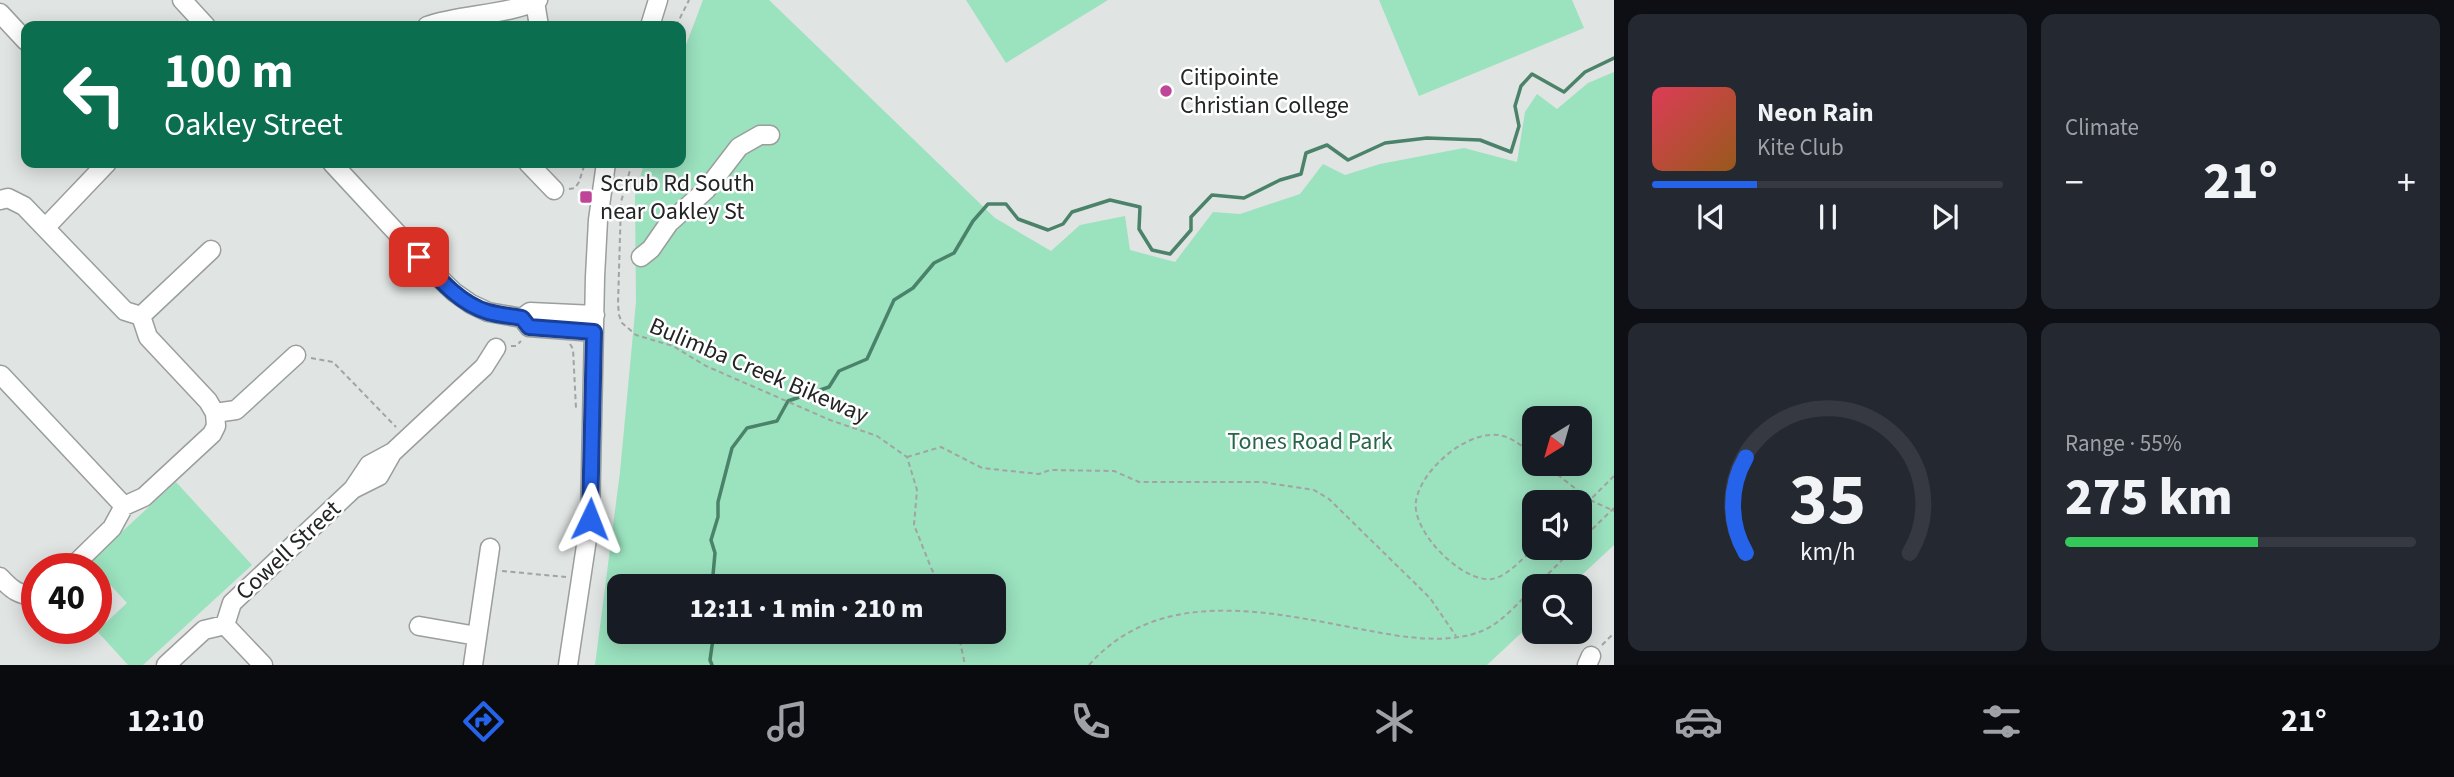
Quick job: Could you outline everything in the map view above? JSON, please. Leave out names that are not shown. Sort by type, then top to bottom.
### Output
[{"type":"street","points":[[182,0],[201,21]]},
{"type":"street","points":[[652,21],[658,0]]},
{"type":"street","points":[[441,21],[536,1],[538,21]]},
{"type":"street","points":[[0,13],[21,36]]},
{"type":"street","points":[[641,257],[669,223],[706,190],[739,147],[760,135],[771,135]]},
{"type":"street","points":[[44,228],[102,168]]},
{"type":"street","points":[[337,168],[433,272],[471,304],[488,312],[566,330],[594,323]]},
{"type":"street","points":[[533,168],[554,190]]},
{"type":"street","points":[[568,665],[590,519],[598,220],[606,168]]},
{"type":"street","points":[[0,200],[8,198],[24,206],[125,311],[141,316]]},
{"type":"street","points":[[141,316],[211,250]]},
{"type":"street","points":[[525,322],[530,312],[594,323]]},
{"type":"street","points":[[86,553],[112,528],[124,506],[144,497],[212,434],[216,426],[215,413],[208,401],[148,337],[141,316]]},
{"type":"street","name":"Cowell Street","points":[[166,665],[204,630],[225,625],[232,603],[353,489],[369,465],[393,452],[484,367],[496,348]]},
{"type":"street","points":[[215,413],[236,410],[296,355]]},
{"type":"street","points":[[1,375],[124,506]]},
{"type":"street","points":[[473,665],[490,548]]},
{"type":"street","points":[[0,577],[21,595]]},
{"type":"street","points":[[225,625],[263,665]]},
{"type":"street","points":[[419,626],[477,636]]},
{"type":"path","points":[[678,21],[688,0]]},
{"type":"path","points":[[554,190],[575,188],[583,168]]},
{"type":"path","name":"Bulimba Creek Bikeway","points":[[631,168],[621,202],[618,304],[622,323],[636,335],[673,346],[724,374],[816,414],[877,436],[907,457]]},
{"type":"path","points":[[496,348],[516,346],[528,335],[525,322]]},
{"type":"path","points":[[566,330],[565,338],[573,349],[576,410]]},
{"type":"path","points":[[296,355],[333,362],[407,439]]},
{"type":"path","points":[[1522,448],[1504,436],[1474,437],[1459,446],[1432,471],[1420,487],[1416,500],[1416,511],[1425,533],[1460,568],[1473,576],[1495,579],[1522,558]]},
{"type":"path","points":[[934,574],[914,526],[917,490],[907,457],[941,447],[982,468],[1039,474],[1050,470],[1114,471],[1139,482],[1262,482],[1314,490],[1329,499],[1430,598],[1456,636]]},
{"type":"path","points":[[1559,476],[1577,490]]},
{"type":"path","points":[[1592,498],[1614,476]]},
{"type":"path","points":[[1592,501],[1614,510],[1592,530]]},
{"type":"path","points":[[1547,574],[1562,560]]},
{"type":"path","points":[[487,570],[570,577]]},
{"type":"path","points":[[1089,665],[1104,648],[1142,626],[1191,611],[1240,611],[1300,616],[1422,640],[1480,631],[1500,620],[1522,599]]},
{"type":"path","points":[[1589,661],[1614,633]]},
{"type":"path","points":[[961,644],[965,665]]},
{"type":"green space","name":"Tones Road Park","points":[[703,0],[769,0],[995,218],[1051,251],[1080,225],[1125,216],[1130,250],[1175,262],[1213,212],[1240,214],[1300,194],[1323,164],[1345,175],[1380,164],[1464,148],[1517,162],[1525,112],[1537,94],[1557,109],[1588,83],[1614,72],[1614,545],[1583,574],[1522,574],[1522,632],[1487,665],[595,665],[620,472],[636,302],[635,196],[643,168],[686,168],[686,45]]},
{"type":"green space","points":[[966,0],[1108,0],[1006,63]]},
{"type":"green space","points":[[1379,0],[1572,0],[1584,28],[1419,96]]},
{"type":"green space","points":[[176,482],[252,565],[143,665],[128,665],[109,644],[112,644],[112,617],[127,603],[112,587],[112,553],[99,553]]},
{"type":"waterway","points":[[713,574],[715,553],[711,540],[732,448],[747,428],[777,421],[788,401],[829,387],[839,371],[867,359],[894,300],[913,288],[934,263],[954,253],[973,221],[988,204],[1006,204],[1018,219],[1048,230],[1063,224],[1072,212],[1110,200],[1140,207],[1139,229],[1152,250],[1170,254],[1191,230],[1191,217],[1212,195],[1244,198],[1280,180],[1301,174],[1306,153],[1327,145],[1348,160],[1385,143],[1427,138],[1480,140],[1511,152],[1519,126],[1515,106],[1521,86],[1532,74],[1564,92],[1585,72],[1614,58]]},
{"type":"waterway","points":[[712,644],[712,665]]},
{"type":"place","name":"Citipointe Christian College","points":[[1166,91]]},
{"type":"place","name":"Scrub Rd South near Oakley St","points":[[586,197]]},
{"type":"route","points":[[419,257],[454,292],[488,312],[522,318],[529,327],[594,332],[590,519]]}]
